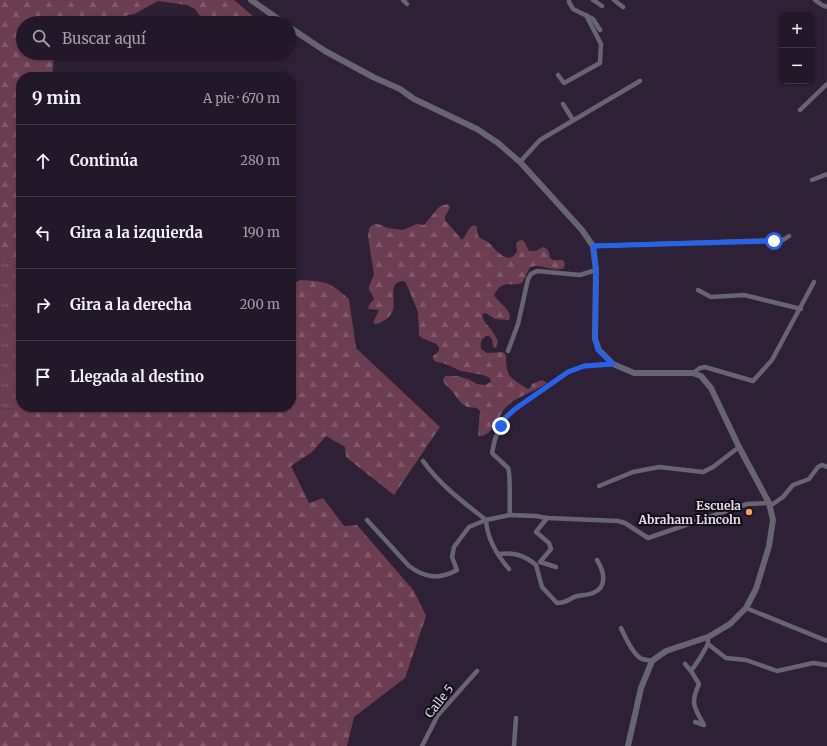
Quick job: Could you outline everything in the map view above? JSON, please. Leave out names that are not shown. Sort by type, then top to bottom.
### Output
[{"type":"street","points":[[251,0],[274,16]]},
{"type":"street","points":[[403,0],[407,4]]},
{"type":"street","points":[[569,0],[568,2],[573,9],[593,20],[600,30]]},
{"type":"street","points":[[593,0],[602,6]]},
{"type":"street","points":[[614,0],[623,7]]},
{"type":"street","points":[[815,0],[827,7]]},
{"type":"street","points":[[558,75],[564,83],[600,62],[601,44],[586,15]]},
{"type":"street","points":[[296,31],[325,51],[373,77],[400,89],[414,99],[477,130],[498,143],[520,162],[582,230],[593,246],[596,270],[595,339],[598,350],[613,364],[634,373],[693,373],[701,376],[711,388],[739,447],[769,504],[773,520],[769,546],[756,589],[746,608],[730,624],[708,637],[666,651],[652,661],[641,688],[628,746]]},
{"type":"street","points":[[520,162],[540,140],[640,81]]},
{"type":"street","points":[[800,110],[827,84]]},
{"type":"street","points":[[563,104],[573,120]]},
{"type":"street","points":[[812,180],[827,174]]},
{"type":"street","points":[[593,246],[783,240],[789,236]]},
{"type":"street","points":[[508,351],[518,324],[528,279],[531,274],[537,271],[580,275],[596,270]]},
{"type":"street","points":[[693,373],[700,368],[705,367],[753,381],[772,360],[801,309],[814,282]]},
{"type":"street","points":[[698,290],[711,297],[744,295],[801,309]]},
{"type":"street","points":[[510,515],[509,490],[511,476],[508,469],[492,453],[495,439],[504,419],[515,409],[568,372],[584,366],[613,364]]},
{"type":"street","points":[[599,486],[633,472],[659,467],[703,472],[713,467],[739,447]]},
{"type":"street","points":[[423,461],[433,476],[486,520],[487,532],[498,554],[509,569]]},
{"type":"street","points":[[367,520],[409,566],[417,572],[437,577],[448,575],[457,570],[452,557],[454,547],[469,527],[486,520],[510,515],[618,521],[625,523],[648,538],[747,504],[769,504],[783,497],[793,485],[809,479],[818,467],[827,467]]},
{"type":"street","points":[[547,518],[536,532],[549,543],[551,549],[540,562],[556,567]]},
{"type":"street","points":[[498,554],[520,554],[536,565],[542,587],[557,603],[565,603],[575,597],[598,590],[602,584],[604,575],[597,560]]},
{"type":"street","points":[[746,608],[827,642]]},
{"type":"street","points":[[621,628],[633,650],[641,658],[652,661]]},
{"type":"street","points":[[691,671],[708,644],[708,637]]},
{"type":"street","points":[[708,644],[726,658],[746,660],[777,671],[813,663],[827,665]]},
{"type":"street","points":[[685,664],[699,684],[694,695],[693,706],[704,725],[695,722]]},
{"type":"street","name":"Calle 5","points":[[422,746],[438,715],[477,671]]},
{"type":"street","points":[[514,746],[516,718]]},
{"type":"green space","points":[[0,0],[234,0],[253,16],[200,16],[195,9],[187,5],[158,1],[134,14],[125,16],[16,16],[16,60],[53,60],[52,72],[16,72],[16,266],[0,261]]},
{"type":"green space","points":[[448,204],[450,207],[445,220],[462,240],[470,228],[474,225],[477,227],[477,234],[479,237],[505,257],[512,257],[517,252],[516,244],[521,240],[524,241],[529,251],[536,251],[543,247],[548,251],[550,258],[553,260],[563,260],[565,264],[564,268],[560,269],[539,266],[530,267],[522,283],[503,285],[497,290],[494,295],[508,311],[510,317],[509,320],[495,319],[486,313],[482,314],[484,321],[498,341],[496,348],[493,347],[492,339],[489,336],[486,336],[481,342],[481,349],[487,353],[503,352],[506,355],[506,363],[510,376],[528,389],[532,384],[542,380],[547,383],[510,403],[503,411],[492,430],[479,436],[480,411],[477,408],[467,407],[461,403],[443,380],[445,376],[457,376],[468,379],[477,384],[485,385],[491,382],[490,378],[483,375],[461,371],[443,363],[436,362],[433,359],[433,356],[439,351],[439,347],[419,335],[418,312],[404,281],[396,284],[394,288],[393,310],[386,319],[376,324],[373,323],[379,310],[368,309],[369,305],[374,299],[369,290],[369,286],[374,275],[368,236],[371,226],[378,224],[388,228],[403,230],[417,224],[424,225],[440,206]]},
{"type":"green space","points":[[0,261],[16,266],[16,408],[0,409]]},
{"type":"green space","points":[[300,280],[322,282],[337,289],[349,299],[356,348],[440,427],[394,495],[346,457],[345,447],[326,436],[312,452],[291,466],[309,503],[323,498],[344,526],[357,525],[414,591],[426,616],[405,678],[354,717],[347,746],[0,746],[0,409],[16,408],[16,412],[296,412],[296,282]]},
{"type":"place","name":"Escuela Abraham Lincoln","points":[[749,512]]},
{"type":"route","points":[[501,426],[504,419],[515,409],[568,372],[584,366],[613,364],[598,350],[595,339],[596,270],[593,246],[774,241]]}]
